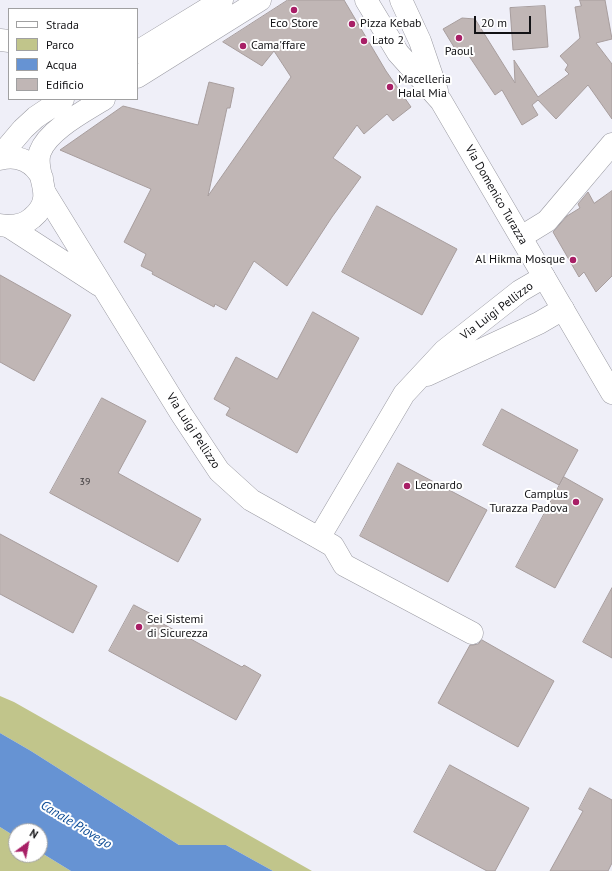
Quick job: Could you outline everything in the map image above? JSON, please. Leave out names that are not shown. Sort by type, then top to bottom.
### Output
[{"type":"street","points":[[138,51],[222,0]]},
{"type":"street","points":[[138,76],[260,0]]},
{"type":"street","name":"Via Domenico Turazza","points":[[366,0],[398,53],[441,101]]},
{"type":"street","name":"Via Domenico Turazza","points":[[401,0],[420,41],[441,101],[612,393]]},
{"type":"street","points":[[0,157],[23,129],[36,117],[62,100]]},
{"type":"street","points":[[2,225],[22,224],[38,212],[42,206],[43,185],[39,160],[40,151],[48,138],[60,128],[102,100]]},
{"type":"street","points":[[521,237],[547,221],[612,144]]},
{"type":"street","points":[[0,157],[21,159],[34,166],[39,172],[43,185]]},
{"type":"street","name":"Via Luigi Pellizzo","points":[[43,185],[103,288],[182,415],[219,471],[251,500],[333,546],[344,564],[472,633]]},
{"type":"street","name":"Via Luigi Pellizzo","points":[[2,225],[103,288]]},
{"type":"street","name":"Via Luigi Pellizzo","points":[[319,538],[404,394],[444,351],[520,291],[544,277]]},
{"type":"street","name":"Via Luigi Pellizzo","points":[[417,379],[539,323],[563,309]]},
{"type":"green space","points":[[0,696],[14,702],[312,871],[273,871],[226,845],[179,845],[0,733]]},
{"type":"green space","points":[[0,827],[8,832],[8,863],[48,863],[48,857],[71,871],[0,871]]},
{"type":"water","name":"Canale Piovego","points":[[0,733],[179,845],[226,845],[273,871],[71,871],[48,857],[48,823],[8,823],[8,832],[0,827]]},
{"type":"building","points":[[288,0],[344,0],[386,71],[411,107],[393,121],[387,114],[364,134],[357,125],[333,158],[361,177],[332,217],[287,286],[254,261],[226,310],[215,304],[214,307],[152,274],[153,272],[141,266],[146,254],[124,242],[151,189],[60,150],[123,106],[198,125],[209,82],[234,88],[230,108],[227,108],[208,196],[291,77],[274,51],[262,66],[223,42]]},
{"type":"building","points":[[580,0],[605,0],[612,39],[596,43],[612,64],[612,119],[588,85],[556,119],[538,100],[532,105],[538,115],[522,125],[502,90],[495,95],[467,53],[460,57],[443,29],[462,18],[475,19],[515,83],[514,60],[538,97],[569,74],[565,70],[568,65],[560,56],[580,38],[575,7],[581,6]]},
{"type":"building","points":[[545,6],[548,47],[513,50],[510,8]]},
{"type":"building","points":[[612,191],[612,276],[596,292],[584,272],[579,277],[553,232],[567,216],[580,208],[578,204],[588,192],[594,203]]},
{"type":"building","points":[[377,206],[457,249],[422,315],[342,272]]},
{"type":"building","points":[[0,275],[71,315],[34,381],[0,362]]},
{"type":"building","points":[[313,312],[359,338],[297,453],[226,415],[230,408],[214,399],[236,357],[277,379]]},
{"type":"building","points":[[102,398],[146,421],[118,473],[201,519],[178,562],[50,493]]},
{"type":"building","points":[[502,409],[578,450],[559,485],[483,445]]},
{"type":"building","points":[[398,463],[487,510],[448,582],[360,536]]},
{"type":"building","points":[[564,477],[603,499],[555,588],[516,567]]},
{"type":"building","points":[[0,534],[97,586],[73,633],[0,594]]},
{"type":"building","points":[[612,588],[612,658],[583,642]]},
{"type":"building","points":[[134,605],[155,616],[154,619],[242,667],[244,665],[261,675],[236,720],[109,651]]},
{"type":"building","points":[[482,640],[554,681],[518,747],[438,703],[470,645],[478,644]]},
{"type":"building","points":[[450,765],[529,808],[495,871],[487,871],[414,832]]},
{"type":"building","points":[[590,788],[612,800],[612,863],[608,871],[550,871],[583,811],[579,809]]},
{"type":"place","name":"Eco Store","points":[[294,10]]},
{"type":"place","name":"Pizza Kebab","points":[[352,24]]},
{"type":"place","name":"Paoul","points":[[459,38]]},
{"type":"place","name":"Lato 2","points":[[364,41]]},
{"type":"place","name":"Cama'ffare","points":[[243,46]]},
{"type":"place","name":"Macelleria Halal Mia","points":[[390,87]]},
{"type":"place","name":"Al Hikma Mosque","points":[[573,260]]},
{"type":"place","name":"Leonardo","points":[[407,486]]},
{"type":"place","name":"Camplus Turazza Padova","points":[[576,502]]},
{"type":"place","name":"Sei Sistemi di Sicurezza","points":[[139,627]]}]
